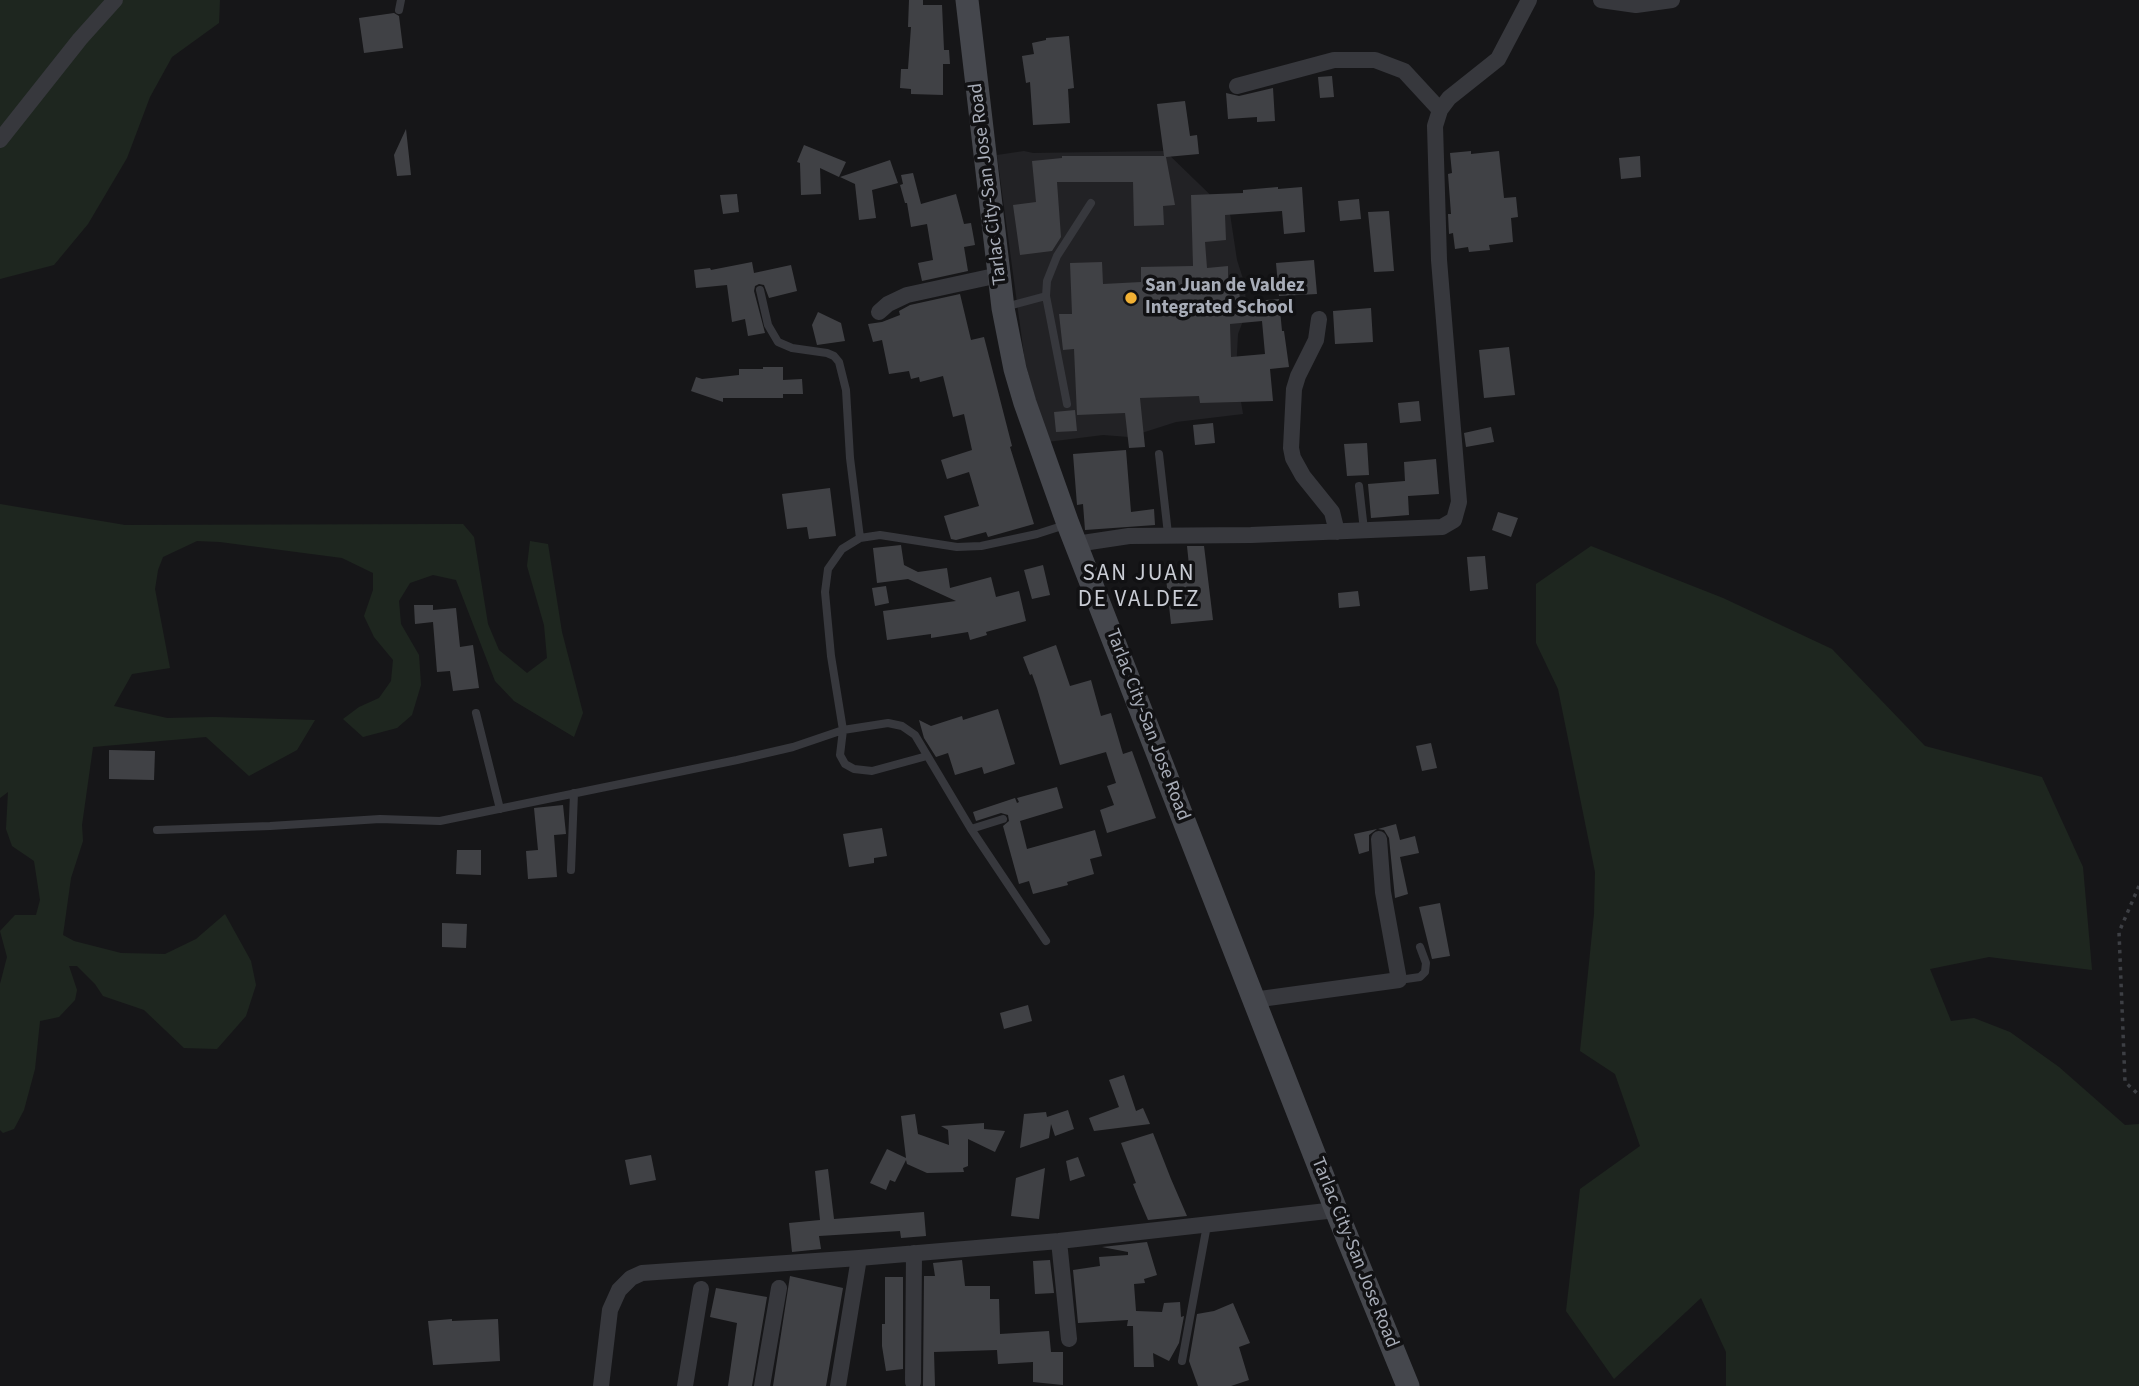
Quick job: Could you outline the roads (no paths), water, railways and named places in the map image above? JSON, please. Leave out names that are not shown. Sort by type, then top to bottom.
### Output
[{"type":"main road","name":"Tarlac City-San Jose Road","points":[[967,0],[1003,308],[1015,369],[1072,534],[1253,1000],[1408,1386]]},
{"type":"street","points":[[0,140],[115,0]]},
{"type":"street","points":[[1072,534],[1129,536],[1337,532],[1442,527],[1454,520],[1459,507],[1439,260],[1434,135],[1436,118],[1460,89],[1498,59],[1529,0]]},
{"type":"street","points":[[1610,1],[1636,5],[1672,0]]},
{"type":"street","points":[[1237,86],[1334,60],[1375,60],[1404,71],[1440,110]]},
{"type":"street","points":[[879,312],[888,304],[907,295],[999,275]]},
{"type":"street","points":[[1319,319],[1316,340],[1294,389],[1291,448],[1293,458],[1303,476],[1332,512],[1337,532]]},
{"type":"street","points":[[1253,1000],[1399,980],[1383,892],[1379,839]]},
{"type":"street","points":[[601,1386],[610,1310],[619,1290],[631,1278],[642,1273],[1059,1241],[1336,1210]]},
{"type":"street","points":[[1059,1241],[1069,1339]]},
{"type":"street","points":[[913,1382],[914,1253]]},
{"type":"street","points":[[838,1386],[859,1258]]},
{"type":"street","points":[[762,1386],[779,1288]]},
{"type":"street","points":[[685,1386],[701,1289]]},
{"type":"lane","points":[[1067,404],[1046,296],[1047,281],[1057,256],[1091,203]]},
{"type":"lane","points":[[760,290],[768,325],[778,342],[792,348],[827,353],[839,362],[846,390],[850,458],[860,538]]},
{"type":"lane","points":[[1003,308],[1046,296]]},
{"type":"lane","points":[[1159,454],[1168,534]]},
{"type":"lane","points":[[1359,486],[1364,530]]},
{"type":"lane","points":[[927,756],[872,771],[854,769],[845,764],[840,755],[843,730],[829,639],[825,580],[835,558],[842,549],[860,538],[880,535],[966,548],[1037,534],[1072,534]]},
{"type":"lane","points":[[476,713],[500,809]]},
{"type":"lane","points":[[156,830],[380,819],[432,822],[737,760],[793,747],[843,730],[881,723],[902,726],[915,735],[971,829],[1046,942]]},
{"type":"lane","points":[[571,870],[574,793]]},
{"type":"lane","points":[[971,829],[1003,819]]},
{"type":"lane","points":[[1399,980],[1420,977],[1425,972],[1426,963],[1420,947]]},
{"type":"lane","points":[[1182,1361],[1207,1225]]},
{"type":"place","name":"San Juan de Valdez Integrated School","points":[[1131,298]]},
{"type":"district","name":"SAN JUAN DE VALDEZ","points":[[1139,588]]}]
